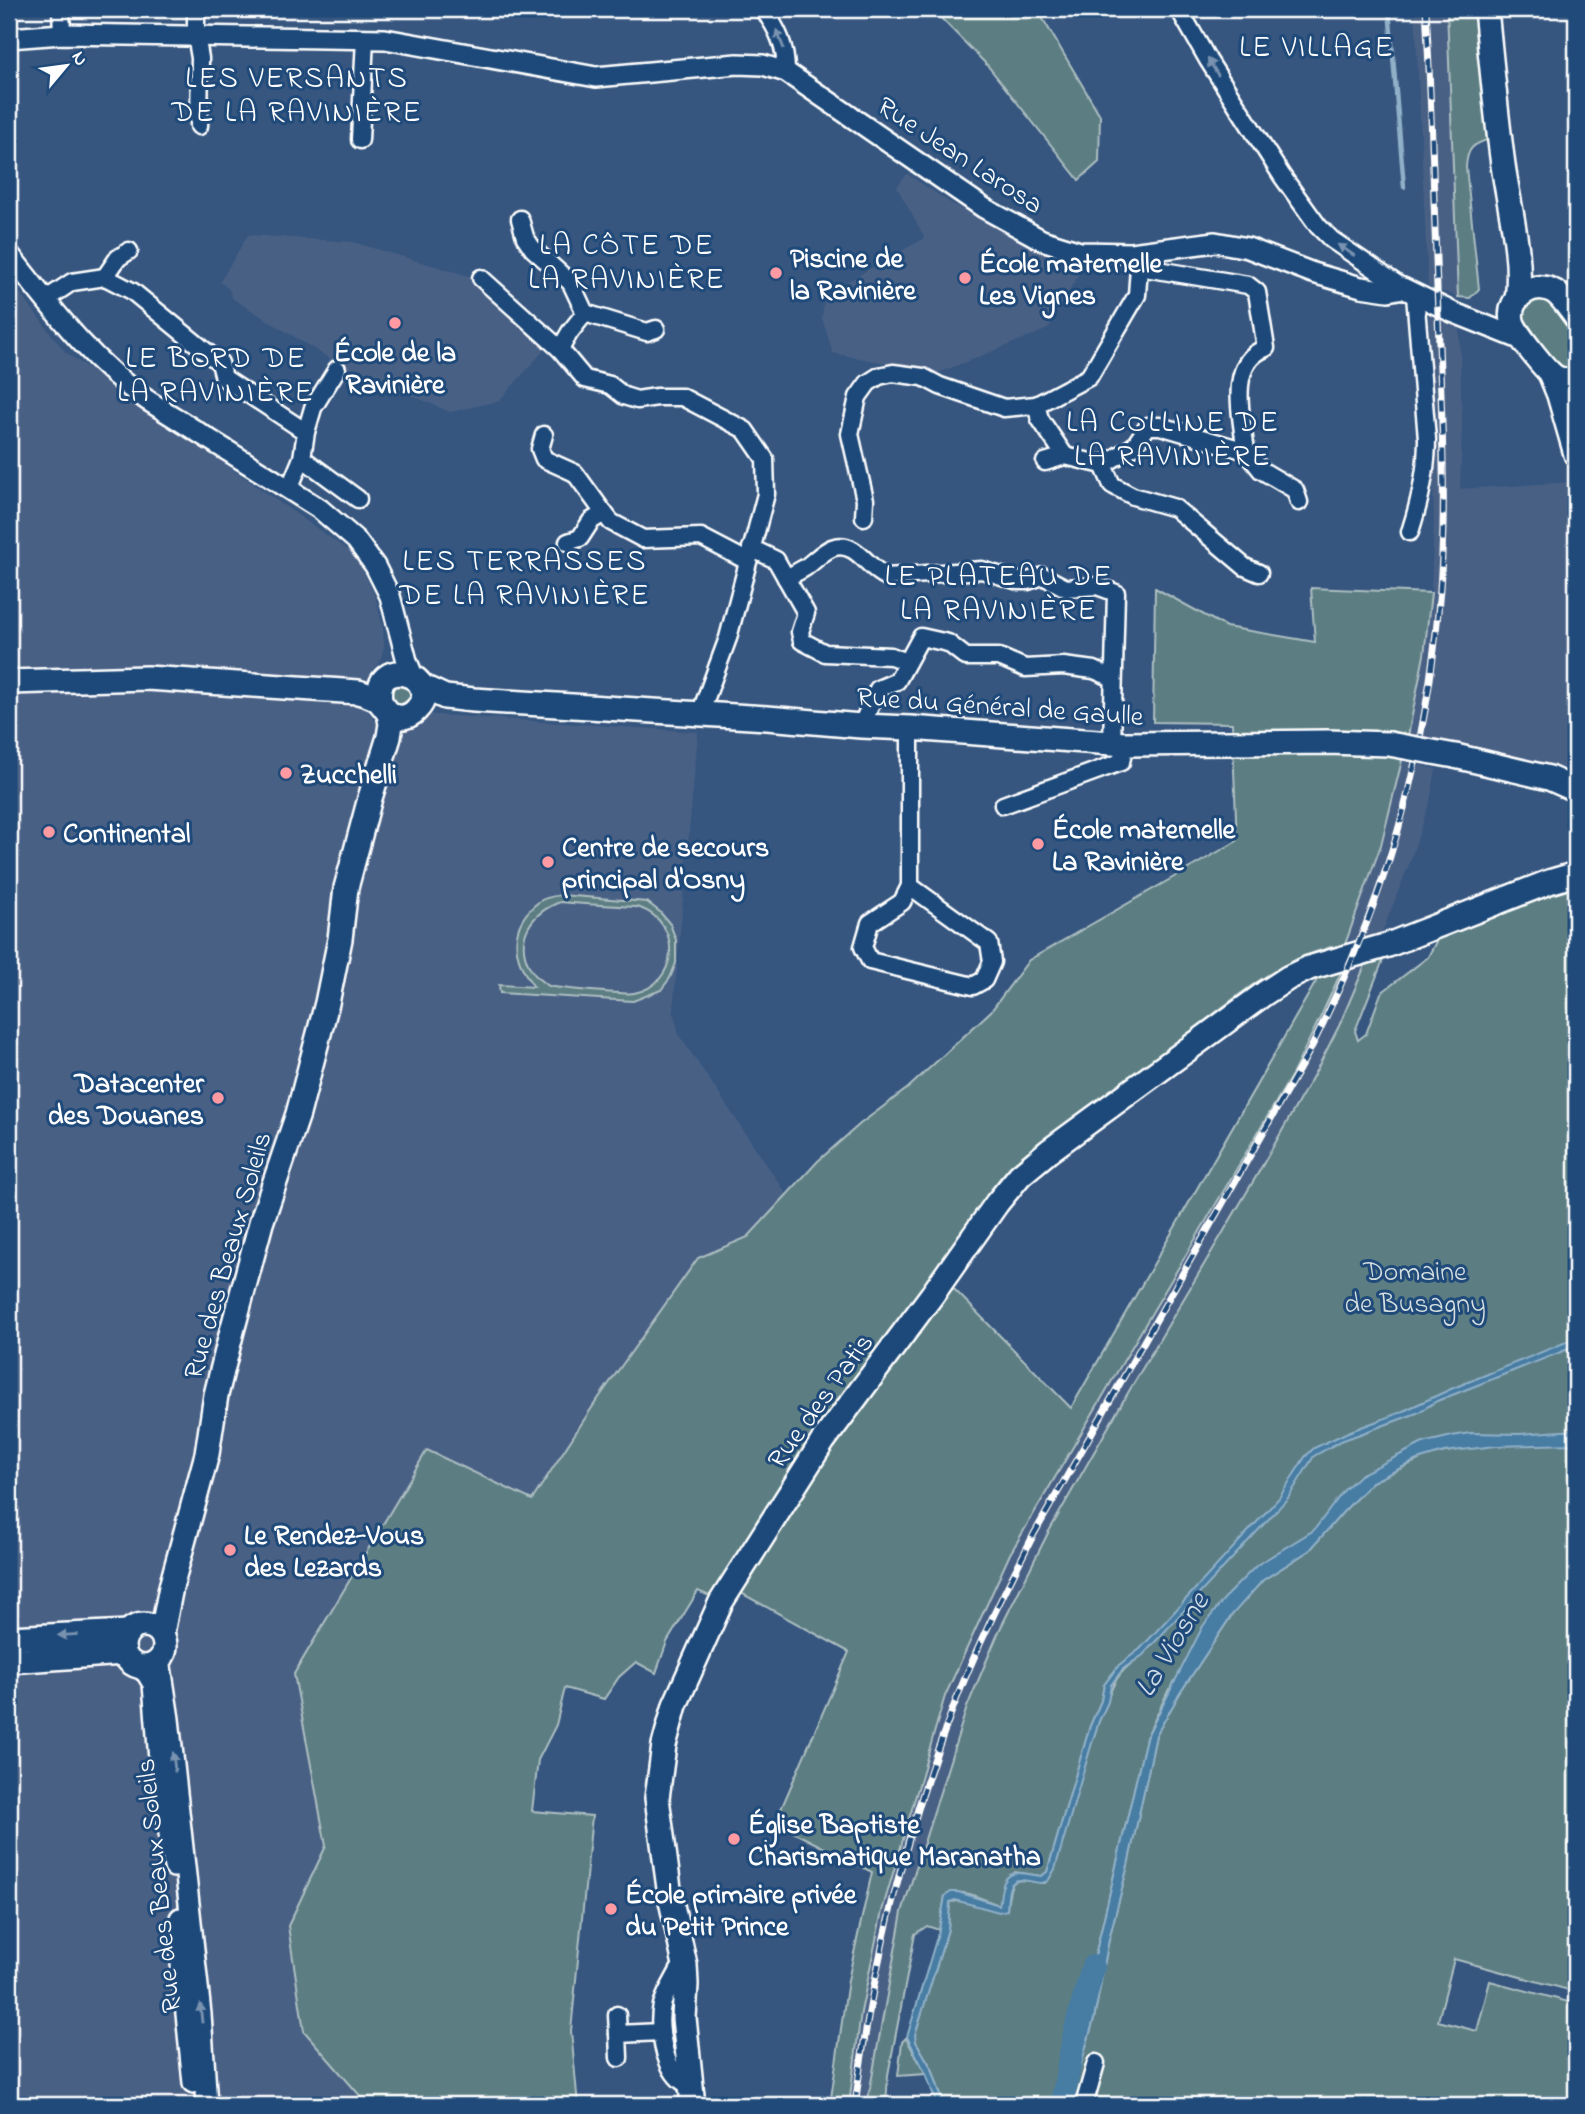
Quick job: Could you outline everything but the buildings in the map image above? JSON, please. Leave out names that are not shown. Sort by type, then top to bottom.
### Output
[{"type":"main road","points":[[1486,9],[1503,163],[1515,241],[1518,278],[1511,313],[1513,325],[1550,373],[1573,418],[1576,454]]},
{"type":"main road","points":[[1515,241],[1528,271],[1558,295],[1576,317]]},
{"type":"main road","points":[[1515,302],[1525,291],[1532,288],[1552,290]]},
{"type":"main road","points":[[1550,373],[1564,381],[1576,381]]},
{"type":"main road","points":[[9,682],[148,678],[400,695]]},
{"type":"main road","name":"Rue du Général de Gaulle","points":[[400,695],[1119,744],[1389,744],[1549,778],[1576,790]]},
{"type":"main road","name":"Rue des Beaux Soleils","points":[[142,1645],[171,1587],[202,1472],[216,1395],[232,1331],[261,1223],[298,1114],[327,1003],[340,939],[346,888],[400,695]]},
{"type":"main road","name":"Rue du Général de Gaulle","points":[[1549,778],[1576,778]]},
{"type":"main road","name":"Rue des Patis","points":[[692,2105],[684,2018],[686,1975],[657,1798],[664,1745],[675,1705],[721,1602],[823,1441],[997,1203],[1026,1170],[1049,1151],[1280,983],[1309,968],[1388,945],[1549,881],[1576,874]]},
{"type":"main road","points":[[9,1638],[142,1645]]},
{"type":"main road","points":[[9,1661],[142,1645]]},
{"type":"main road","name":"Rue des Patis","points":[[679,1944],[680,1970],[675,2013],[678,2059],[692,2105]]},
{"type":"street","points":[[61,9],[62,34]]},
{"type":"street","points":[[196,9],[196,35],[200,58],[199,126]]},
{"type":"street","points":[[10,37],[62,34],[385,38],[596,77],[737,64],[763,65],[786,72],[781,37],[763,9]]},
{"type":"street","points":[[1181,10],[1215,70],[1282,176],[1318,226],[1332,240],[1409,291],[1452,312],[1525,341]]},
{"type":"street","points":[[360,140],[365,38]]},
{"type":"street","name":"Rue Jean Larosa","points":[[786,72],[984,208],[1042,240],[1080,252],[1135,260],[1215,242],[1248,248],[1313,273],[1361,287],[1409,291]]},
{"type":"street","points":[[520,219],[525,237],[533,248],[571,283],[585,313],[647,332],[656,329]]},
{"type":"street","points":[[105,276],[118,258],[130,251]]},
{"type":"street","points":[[9,254],[85,347],[134,390],[339,523],[363,547],[390,596],[402,642],[400,695]]},
{"type":"street","points":[[864,517],[865,500],[850,434],[858,397],[867,383],[893,373],[923,377],[940,386],[1004,408],[1036,405],[1089,377],[1137,295],[1135,260],[1248,285],[1257,292],[1266,348],[1257,351],[1245,367],[1238,385],[1246,451],[1261,470],[1295,490],[1299,502]]},
{"type":"street","points":[[46,300],[72,282],[105,276],[132,291],[220,363],[224,378],[306,432]]},
{"type":"street","points":[[481,278],[560,349],[585,379],[610,385],[624,397],[637,400],[682,397],[745,430],[765,459],[766,494],[728,638],[701,714]]},
{"type":"street","points":[[1409,291],[1427,439],[1422,492],[1410,532]]},
{"type":"street","points":[[1468,317],[1489,316],[1515,302]]},
{"type":"street","points":[[560,349],[569,332],[585,313]]},
{"type":"street","points":[[289,489],[302,458],[313,408],[337,369]]},
{"type":"street","points":[[1036,405],[1040,419],[1065,456]]},
{"type":"street","points":[[1045,462],[1065,456],[1103,465],[1133,446],[1147,426],[1160,426],[1246,451]]},
{"type":"street","points":[[544,435],[540,449],[544,459],[575,473],[611,522],[643,539],[701,537],[749,555],[776,560],[806,613],[800,632],[802,641],[825,653],[891,656],[907,662]]},
{"type":"street","points":[[302,458],[358,499]]},
{"type":"street","points":[[1103,465],[1112,485],[1133,496],[1175,508],[1245,567],[1259,573]]},
{"type":"street","points":[[568,541],[580,538],[591,521],[604,513]]},
{"type":"street","points":[[786,578],[807,566],[823,551],[839,545],[853,550],[876,572],[887,577],[982,570],[1018,581],[1043,576],[1066,588],[1097,586],[1116,593],[1113,678],[1121,762],[1003,805]]},
{"type":"street","points":[[861,726],[878,689],[897,681],[921,637],[948,643],[965,657],[999,657],[1025,668],[1063,666],[1094,670],[1113,678]]},
{"type":"street","points":[[910,728],[910,886],[902,902],[870,923],[863,947],[870,961],[973,986],[985,980],[992,962],[989,943],[910,886]]},
{"type":"street","name":"Rue des Beaux Soleils","points":[[142,1645],[147,1674],[153,1689],[161,1784],[180,1909],[181,1964],[195,2105]]},
{"type":"street","name":"Rue des Beaux Soleils","points":[[142,1645],[169,1719],[201,2014],[206,2105]]},
{"type":"street","points":[[680,1970],[661,2009],[666,2057],[675,2076],[683,2082]]},
{"type":"street","points":[[617,2015],[619,2058]]},
{"type":"street","points":[[618,2034],[662,2032]]},
{"type":"street","points":[[1084,2105],[1096,2063]]},
{"type":"shaded area","points":[[1415,9],[1447,9],[1458,297],[1428,286]]},
{"type":"shaded area","name":"École maternelle Les Vignes","points":[[907,174],[952,204],[1007,231],[1085,262],[1048,329],[938,373],[833,353],[822,318],[825,294],[925,238],[897,187]]},
{"type":"shaded area","name":"École de la Ravinière","points":[[248,235],[352,242],[469,276],[545,349],[499,401],[450,412],[335,362],[232,298],[229,289],[220,282]]},
{"type":"shaded area","points":[[9,279],[65,352],[353,554],[375,596],[383,629],[384,647],[380,661],[370,673],[368,711],[376,722],[418,729],[423,714],[698,732],[673,1010],[679,1035],[787,1195],[748,1237],[698,1259],[593,1406],[532,1500],[294,1674],[326,1846],[288,1926],[304,2031],[368,2105],[9,2105]]},
{"type":"shaded area","points":[[1429,312],[1459,326],[1462,421],[1460,489],[1573,482],[1576,498],[1576,770],[1408,736],[1424,655],[1431,593],[1434,519]]},
{"type":"shaded area","points":[[1401,761],[1436,769],[1430,801],[1381,935],[1346,941],[1381,845]]},
{"type":"shaded area","points":[[1552,892],[1306,1152],[927,1926],[915,1934],[888,2075],[886,2105],[830,2105],[848,1980],[885,1830],[1071,1408],[1322,971],[1383,960],[1355,1031],[1359,1040],[1366,1034],[1381,993],[1428,957],[1440,934],[1482,922]]},
{"type":"shaded area","points":[[1576,1338],[1576,1346],[1437,1401],[1417,1413],[1341,1441],[1314,1456],[1288,1498],[1143,1655],[1123,1669],[1111,1685],[1055,1869],[1048,1881],[1015,1881],[1009,1892],[1007,1910],[999,1912],[955,1900],[950,1902],[948,1929],[915,2035],[916,2042],[932,2069],[944,2105],[937,2105],[926,2074],[907,2037],[939,1930],[945,1896],[958,1892],[999,1905],[1004,1881],[1012,1874],[1041,1876],[1047,1872],[1104,1685],[1119,1665],[1140,1649],[1279,1498],[1305,1457],[1314,1448]]},
{"type":"shaded area","points":[[1576,1430],[1576,1444],[1496,1446],[1444,1452],[1417,1460],[1372,1482],[1310,1550],[1263,1580],[1231,1616],[1156,1735],[1109,1939],[1094,2019],[1069,2105],[1057,2105],[1078,2029],[1146,1738],[1203,1626],[1228,1594],[1257,1565],[1314,1530],[1345,1489],[1360,1475],[1423,1443],[1452,1436],[1470,1433],[1519,1434]]},
{"type":"green space","points":[[932,9],[1037,9],[1100,115],[1099,162],[1079,180],[987,65]]},
{"type":"green space","points":[[1447,9],[1477,9],[1490,139],[1472,148],[1466,167],[1479,289],[1470,298],[1458,297]]},
{"type":"green space","points":[[1542,297],[1552,302],[1576,333],[1576,371],[1557,367],[1526,326],[1523,319],[1525,307]]},
{"type":"green space","points":[[1155,588],[1226,627],[1315,642],[1311,588],[1431,593],[1424,655],[1408,736],[1381,845],[1344,947],[1331,947],[1307,955],[1285,965],[1245,990],[1151,1063],[1021,1157],[1001,1177],[937,1271],[804,1449],[712,1597],[698,1591],[667,1642],[656,1673],[636,1662],[619,1677],[604,1699],[565,1688],[556,1725],[538,1760],[532,1811],[592,1816],[571,2031],[578,2105],[368,2105],[304,2031],[288,1926],[326,1846],[294,1674],[427,1450],[532,1500],[593,1406],[698,1258],[748,1237],[818,1161],[860,1124],[908,1088],[991,1011],[1029,960],[1237,841],[1232,723],[1153,722]]},
{"type":"green space","points":[[390,685],[410,685],[414,698],[400,708],[386,694]]},
{"type":"green space","name":"Domaine de Busagny","points":[[1576,885],[1576,1992],[1454,1959],[1438,2021],[1477,2031],[1490,1981],[1576,2004],[1576,2105],[1069,2105],[1094,2019],[1109,1939],[1156,1735],[1180,1693],[1236,1609],[1263,1580],[1310,1550],[1372,1482],[1429,1455],[1474,1447],[1466,1441],[1381,1470],[1320,1531],[1259,1573],[1174,1682],[1171,1690],[1169,1689],[1146,1738],[1078,2029],[1057,2105],[944,2105],[932,2069],[916,2042],[915,2034],[948,1929],[950,1902],[959,1901],[1007,1910],[1010,1890],[1015,1882],[1026,1880],[1045,1883],[1112,1687],[1121,1673],[1137,1659],[1113,1673],[1104,1685],[1047,1872],[1041,1876],[1015,1872],[999,1905],[964,1893],[951,1893],[945,1896],[939,1930],[927,1926],[915,1934],[888,2075],[886,2105],[867,2105],[902,1912],[967,1707],[999,1631],[1048,1533],[1317,1069],[1366,963],[1383,960],[1355,1031],[1358,1040],[1366,1034],[1381,993],[1428,957],[1440,934],[1482,922],[1552,892]]},
{"type":"green space","points":[[561,895],[647,902],[660,912],[670,924],[676,940],[676,963],[661,990],[633,1001],[500,993],[499,985],[534,987],[521,965],[516,942],[518,931],[529,910],[540,901]],"holes":[[[560,902],[635,907],[654,916],[664,926],[669,939],[667,967],[660,978],[649,988],[634,993],[554,987],[541,981],[532,971],[526,957],[525,937],[534,920]]]},
{"type":"green space","points":[[1343,968],[1293,1073],[1010,1554],[945,1696],[882,1911],[861,2012],[849,2105],[830,2105],[848,1980],[872,1872],[775,1823],[849,1652],[739,1592],[825,1460],[953,1288],[1071,1408],[1322,971]]},
{"type":"green space","points":[[907,2037],[926,2074],[898,2076],[902,2042]]},
{"type":"waterway","points":[[1389,9],[1404,187]]},
{"type":"waterway","name":"La Viosne","points":[[1062,2105],[1074,2037],[1093,1967]]},
{"type":"railway","points":[[855,2105],[871,2004],[892,1904],[919,1805],[962,1686],[1034,1534],[1309,1052],[1370,914],[1404,808],[1430,681],[1440,589],[1443,527],[1442,420],[1426,9]]},
{"type":"place","name":"Piscine de la Ravinière","points":[[776,273]]},
{"type":"place","name":"École maternelle Les Vignes","points":[[965,278]]},
{"type":"place","name":"École de la Ravinière","points":[[395,323]]},
{"type":"place","name":"Zucchelli","points":[[286,773]]},
{"type":"place","name":"Continental","points":[[49,832]]},
{"type":"place","name":"École maternelle La Ravinière","points":[[1038,844]]},
{"type":"place","name":"Centre de secours principal d'Osny","points":[[548,862]]},
{"type":"place","name":"Datacenter des Douanes","points":[[218,1098]]},
{"type":"place","name":"Le Rendez-Vous des Lezards","points":[[230,1550]]},
{"type":"place","name":"Église Baptiste Charismatique Maranatha","points":[[734,1839]]},
{"type":"place","name":"École primaire privée du Petit Prince","points":[[611,1909]]},
{"type":"district","name":"LE VILLAGE","points":[[1317,46]]},
{"type":"district","name":"LES VERSANTS DE LA RAVINIÈRE","points":[[297,94]]},
{"type":"district","name":"LA CÔTE DE LA RAVINIÈRE","points":[[627,261]]},
{"type":"district","name":"LE BORD DE LA RAVINIÈRE","points":[[216,374]]},
{"type":"district","name":"LA COLLINE DE LA RAVINIÈRE","points":[[1173,438]]},
{"type":"district","name":"LES TERRASSES DE LA RAVINIÈRE","points":[[525,577]]},
{"type":"district","name":"LE PLATEAU DE LA RAVINIÈRE","points":[[999,592]]}]
